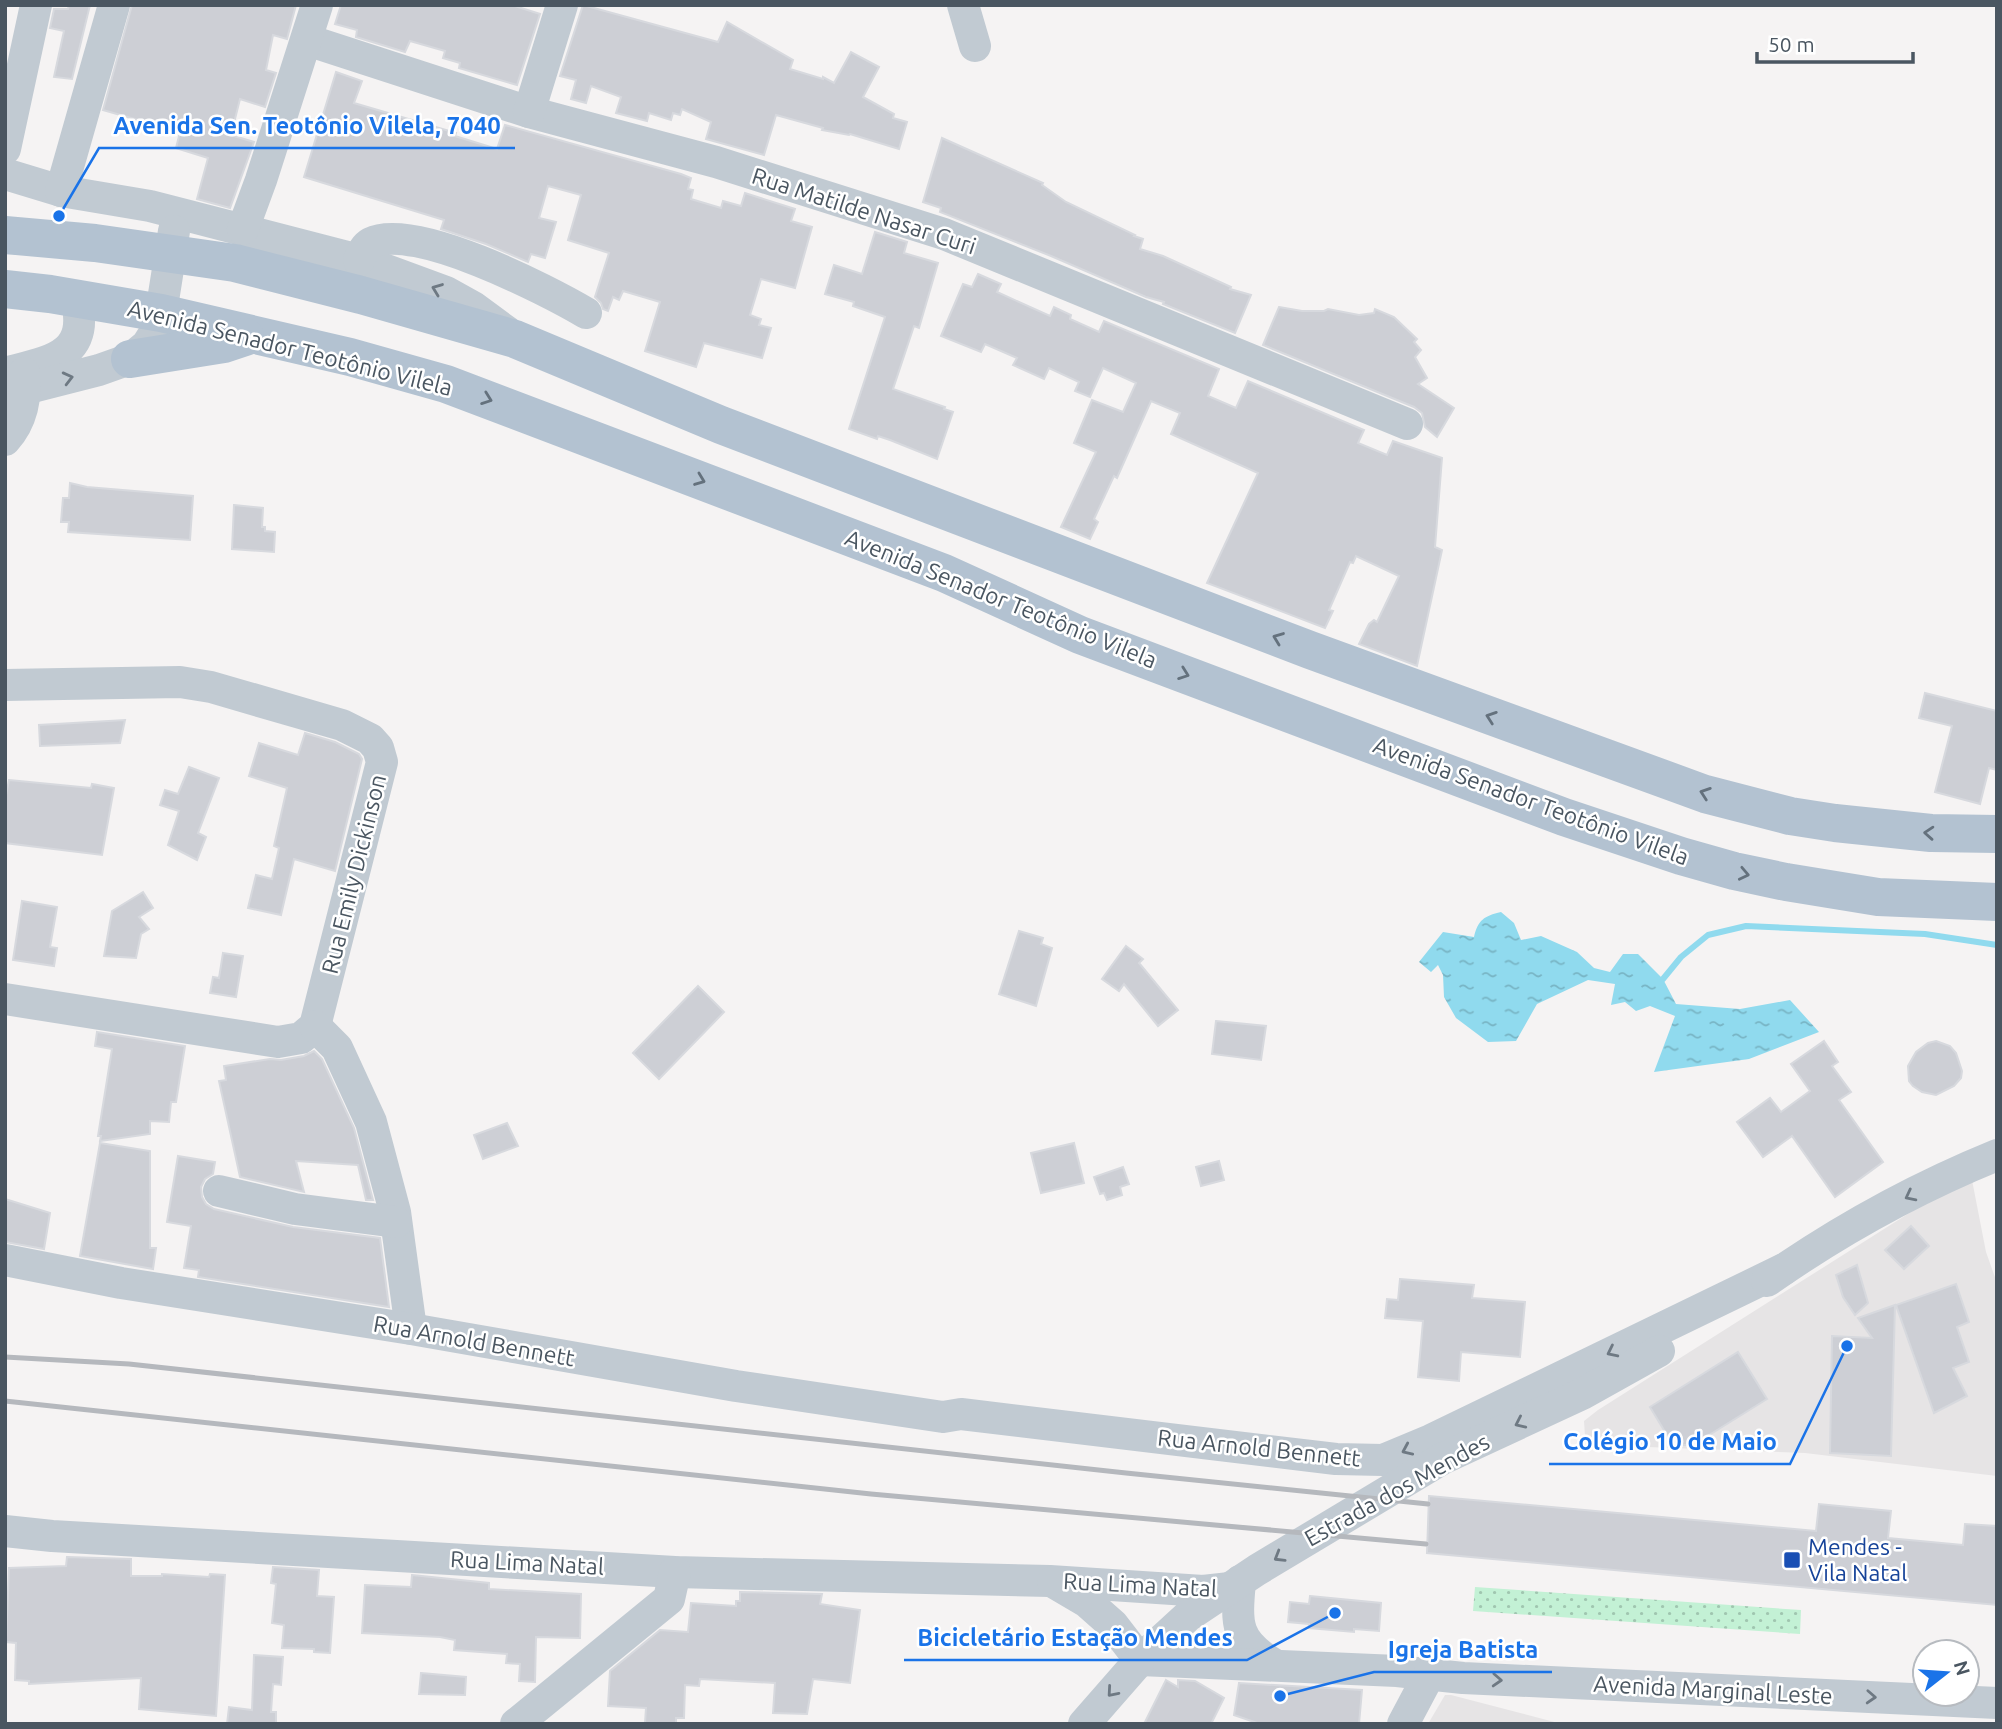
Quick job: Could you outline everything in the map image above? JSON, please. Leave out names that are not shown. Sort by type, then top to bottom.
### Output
[{"type":"main road","points":[[5,235],[95,243],[235,263],[361,295],[515,339],[721,425],[1486,716],[1679,782],[1705,794],[1790,816],[1835,823],[1931,834],[1997,834]]},
{"type":"main road","name":"Avenida Senador Teotônio Vilela","points":[[5,289],[161,313],[446,384],[944,573],[1080,635],[1564,817],[1681,856],[1773,880],[1878,897],[1997,902]]},
{"type":"main road","points":[[130,359],[224,344],[252,335]]},
{"type":"street","points":[[5,149],[36,5]]},
{"type":"street","points":[[61,191],[114,5]]},
{"type":"street","points":[[243,229],[317,5]]},
{"type":"street","points":[[529,112],[562,5]]},
{"type":"street","points":[[963,5],[975,46]]},
{"type":"street","name":"Rua Matilde Nasar Curi","points":[[307,40],[529,112],[716,162],[944,234],[1407,424]]},
{"type":"street","points":[[5,174],[61,191],[177,212],[359,260],[446,292],[474,307],[515,339]]},
{"type":"street","points":[[12,379],[99,370],[130,359],[155,334],[172,253],[177,212]]},
{"type":"street","points":[[359,260],[365,248],[381,240],[412,240],[436,245],[535,286],[586,313]]},
{"type":"street","points":[[12,379],[73,345],[80,322],[76,298]]},
{"type":"street","points":[[5,440],[20,415],[12,379]]},
{"type":"street","name":"Rua Emily Dickinson","points":[[5,685],[180,682],[211,687],[342,725],[370,739],[378,748],[383,762],[315,1026]]},
{"type":"street","points":[[5,999],[278,1042],[301,1038],[315,1026],[337,1048],[371,1122],[396,1222],[411,1329]]},
{"type":"street","name":"Estrada dos Mendes","points":[[1084,1724],[1140,1660],[1188,1616],[1235,1585],[1442,1459],[1582,1394],[1672,1343],[1860,1221],[1988,1162]]},
{"type":"street","points":[[219,1191],[295,1209],[396,1222]]},
{"type":"street","name":"Rua Arnold Bennett","points":[[5,1261],[121,1283],[411,1329],[736,1386],[943,1418],[961,1414],[1336,1459],[1382,1460],[1431,1440],[1784,1269]]},
{"type":"street","name":"Rua Arnold Bennett","points":[[943,1418],[958,1431],[1351,1480],[1366,1485],[1370,1490],[1371,1501]]},
{"type":"street","name":"Rua Lima Natal","points":[[5,1531],[65,1537],[675,1572],[1050,1581],[1203,1591],[1235,1585]]},
{"type":"street","points":[[516,1724],[668,1599],[675,1572]]},
{"type":"street","name":"Rua Lima Natal","points":[[1050,1581],[1087,1602],[1114,1625],[1140,1660]]},
{"type":"street","points":[[1235,1585],[1243,1637],[1259,1655],[1275,1665]]},
{"type":"street","name":"Avenida Marginal Leste","points":[[1140,1660],[1997,1703]]},
{"type":"street","points":[[1403,1724],[1429,1675]]},
{"type":"shaded area","points":[[1972,1180],[1986,1252],[1997,1283],[1997,1476],[1805,1453],[1594,1445],[1585,1436],[1584,1421],[1598,1410],[1922,1205]]},
{"type":"shaded area","points":[[1445,1695],[1451,1695],[1562,1724],[1428,1724]]},
{"type":"green space","points":[[1475,1587],[1801,1610],[1800,1634],[1473,1611]]},
{"type":"water","points":[[1501,912],[1514,923],[1521,940],[1541,936],[1577,952],[1594,968],[1610,972],[1623,954],[1638,954],[1663,979],[1676,1004],[1740,1009],[1790,1000],[1819,1032],[1749,1059],[1654,1072],[1675,1016],[1650,1006],[1636,1011],[1625,1002],[1611,1005],[1615,984],[1588,980],[1537,1004],[1516,1041],[1488,1042],[1456,1018],[1444,997],[1443,975],[1438,965],[1431,972],[1419,962],[1443,932],[1474,937],[1483,920]]},
{"type":"building","points":[[69,5],[90,5],[72,79],[54,77],[64,31],[50,28],[54,9],[68,9]]},
{"type":"building","points":[[132,5],[296,5],[287,39],[273,35],[266,70],[276,73],[265,107],[240,99],[231,135],[254,142],[230,208],[197,199],[208,158],[176,148],[180,132],[103,110]]},
{"type":"building","points":[[341,5],[512,5],[540,14],[517,85],[459,68],[460,63],[443,58],[445,51],[410,41],[405,52],[356,37],[357,30],[335,24]]},
{"type":"building","points":[[583,5],[718,42],[727,22],[793,60],[790,69],[823,77],[834,83],[851,52],[879,67],[863,97],[894,114],[893,118],[907,122],[899,149],[850,134],[822,130],[823,128],[776,115],[764,155],[706,139],[711,122],[682,109],[680,115],[673,113],[671,120],[649,113],[647,121],[616,113],[621,97],[591,86],[586,103],[571,99],[576,80],[560,76]]},
{"type":"building","points":[[336,72],[362,81],[354,103],[456,133],[455,136],[497,149],[505,125],[681,174],[691,178],[688,189],[693,190],[691,199],[721,208],[723,201],[741,206],[745,193],[795,209],[791,221],[812,227],[795,288],[761,279],[750,315],[761,319],[759,325],[771,328],[762,358],[704,343],[696,367],[645,351],[660,302],[623,291],[619,300],[613,297],[608,311],[603,309],[595,297],[609,253],[568,240],[581,195],[548,186],[539,218],[556,222],[545,258],[531,254],[528,262],[441,229],[444,220],[304,177]]},
{"type":"building","points":[[942,138],[1043,183],[1042,185],[1066,202],[1143,239],[1140,249],[1163,256],[1231,287],[1230,289],[1251,295],[1235,333],[940,212],[941,208],[923,202]]},
{"type":"building","points":[[875,232],[907,242],[904,253],[938,263],[919,328],[914,326],[893,389],[953,412],[937,459],[890,440],[878,436],[877,439],[849,429],[885,317],[853,306],[854,302],[825,294],[834,265],[862,274]]},
{"type":"building","points":[[978,274],[1001,284],[997,292],[1050,316],[1054,307],[1071,315],[1070,319],[1099,332],[1104,321],[1219,369],[1208,396],[1236,408],[1248,381],[1364,430],[1358,443],[1387,455],[1393,441],[1442,458],[1435,547],[1442,550],[1417,666],[1359,644],[1369,624],[1374,620],[1377,622],[1399,576],[1356,556],[1353,563],[1350,562],[1329,610],[1333,611],[1325,628],[1207,583],[1258,473],[1171,434],[1180,413],[1151,401],[1117,478],[1114,476],[1094,519],[1098,522],[1090,539],[1061,527],[1096,452],[1074,443],[1092,400],[1123,412],[1136,383],[1103,368],[1090,397],[1075,391],[1079,382],[1049,368],[1044,379],[1013,365],[1017,358],[985,344],[981,352],[941,336],[963,284],[972,287]]},
{"type":"building","points":[[1279,307],[1302,311],[1328,309],[1359,315],[1374,313],[1375,309],[1394,317],[1417,339],[1414,342],[1421,350],[1415,357],[1427,378],[1418,384],[1454,408],[1437,437],[1425,427],[1422,413],[1414,407],[1263,345]]},
{"type":"building","points":[[70,483],[87,487],[193,496],[190,540],[68,532],[69,522],[61,522],[63,498],[69,498]]},
{"type":"building","points":[[234,505],[263,508],[262,527],[265,527],[265,531],[275,532],[274,552],[232,549]]},
{"type":"building","points":[[1925,693],[1997,711],[1997,770],[1989,768],[1980,804],[1935,792],[1952,726],[1919,718]]},
{"type":"building","points":[[125,720],[120,743],[40,746],[39,725]]},
{"type":"building","points":[[305,733],[335,742],[359,754],[362,759],[335,871],[294,859],[281,915],[248,908],[256,875],[272,879],[279,848],[274,846],[287,788],[249,776],[259,743],[298,755]]},
{"type":"building","points":[[189,767],[219,778],[198,833],[206,837],[197,860],[168,845],[179,811],[160,805],[165,790],[178,794]]},
{"type":"building","points":[[9,780],[91,788],[92,784],[114,788],[102,855],[5,843],[5,800]]},
{"type":"building","points":[[143,892],[153,908],[139,917],[149,929],[141,934],[136,958],[104,956],[112,911]]},
{"type":"building","points":[[22,901],[57,907],[50,947],[57,948],[54,966],[13,960]]},
{"type":"building","points":[[1019,931],[1043,938],[1041,944],[1052,948],[1036,1006],[999,994]]},
{"type":"building","points":[[1126,946],[1143,959],[1139,963],[1178,1010],[1158,1026],[1124,984],[1119,991],[1102,979]]},
{"type":"building","points":[[223,953],[243,956],[236,997],[210,993],[213,977],[219,978]]},
{"type":"building","points":[[698,986],[724,1012],[659,1079],[633,1053]]},
{"type":"building","points":[[1216,1021],[1266,1026],[1261,1060],[1212,1054]]},
{"type":"building","points":[[97,1032],[185,1046],[176,1102],[171,1102],[169,1122],[150,1121],[150,1134],[100,1141],[101,1136],[98,1136],[112,1049],[95,1046]]},
{"type":"building","points":[[1824,1041],[1838,1062],[1832,1066],[1851,1092],[1839,1100],[1883,1162],[1835,1197],[1792,1136],[1763,1157],[1737,1122],[1770,1098],[1781,1112],[1810,1091],[1791,1064]]},
{"type":"building","points":[[1936,1041],[1950,1046],[1956,1053],[1962,1071],[1961,1078],[1954,1086],[1936,1095],[1922,1092],[1913,1086],[1909,1081],[1908,1066],[1916,1052],[1928,1043]]},
{"type":"building","points":[[314,1051],[322,1059],[354,1128],[373,1200],[366,1200],[358,1165],[296,1161],[304,1192],[240,1177],[219,1081],[226,1080],[224,1066],[270,1059],[281,1060],[304,1056]]},
{"type":"building","points":[[507,1123],[518,1146],[483,1159],[474,1135]]},
{"type":"building","points":[[100,1143],[150,1151],[150,1248],[156,1248],[153,1269],[80,1256]]},
{"type":"building","points":[[1074,1143],[1084,1183],[1041,1193],[1031,1153]]},
{"type":"building","points":[[178,1156],[215,1162],[213,1174],[205,1179],[201,1187],[206,1204],[214,1209],[293,1227],[380,1238],[389,1307],[198,1277],[199,1270],[184,1268],[191,1226],[167,1222]]},
{"type":"building","points":[[1219,1161],[1224,1180],[1201,1186],[1196,1167]]},
{"type":"building","points":[[1123,1167],[1129,1184],[1120,1187],[1122,1195],[1107,1200],[1104,1193],[1100,1194],[1094,1177]]},
{"type":"building","points":[[5,1199],[50,1213],[44,1249],[5,1242]]},
{"type":"building","points":[[1911,1226],[1929,1246],[1904,1269],[1885,1250]]},
{"type":"building","points":[[1857,1265],[1868,1303],[1855,1315],[1843,1297],[1836,1275]]},
{"type":"building","points":[[1400,1279],[1474,1285],[1472,1298],[1525,1302],[1520,1357],[1461,1352],[1459,1381],[1418,1377],[1423,1321],[1385,1318],[1387,1299],[1398,1300]]},
{"type":"building","points":[[1956,1284],[1969,1322],[1957,1327],[1969,1362],[1953,1368],[1967,1396],[1934,1413],[1896,1305]]},
{"type":"building","points":[[1895,1305],[1891,1456],[1830,1453],[1832,1336],[1872,1338],[1858,1318]]},
{"type":"building","points":[[1738,1352],[1767,1399],[1693,1445],[1673,1445],[1650,1407]]},
{"type":"building","points":[[1429,1496],[1816,1531],[1819,1504],[1891,1511],[1888,1538],[1963,1545],[1965,1524],[1997,1526],[1997,1605],[1427,1553]]},
{"type":"building","points":[[67,1557],[131,1559],[131,1576],[225,1575],[216,1716],[139,1709],[141,1678],[29,1684],[29,1681],[15,1680],[16,1643],[6,1642],[9,1568],[66,1566]]},
{"type":"building","points":[[273,1567],[319,1570],[317,1596],[334,1597],[330,1653],[314,1652],[314,1649],[282,1648],[284,1625],[272,1623],[276,1584],[271,1583]]},
{"type":"building","points":[[412,1575],[489,1583],[489,1589],[581,1594],[580,1638],[536,1637],[535,1682],[519,1681],[520,1664],[506,1663],[507,1654],[454,1650],[455,1640],[440,1637],[362,1633],[365,1585],[411,1587]]},
{"type":"building","points":[[740,1592],[822,1594],[820,1604],[860,1610],[850,1683],[813,1679],[807,1714],[773,1713],[775,1683],[700,1679],[699,1686],[685,1685],[684,1718],[676,1718],[676,1724],[645,1723],[646,1708],[608,1706],[610,1671],[660,1630],[688,1632],[691,1603],[736,1606],[736,1601],[740,1601]]},
{"type":"building","points":[[1310,1596],[1381,1603],[1379,1631],[1309,1628],[1309,1624],[1288,1622],[1290,1602],[1309,1604]]},
{"type":"building","points":[[254,1655],[283,1657],[281,1685],[273,1684],[271,1712],[276,1712],[276,1724],[227,1724],[229,1707],[252,1710]]},
{"type":"building","points":[[421,1673],[466,1677],[465,1695],[419,1694]]},
{"type":"building","points":[[1166,1680],[1178,1687],[1178,1680],[1195,1681],[1224,1698],[1211,1724],[1144,1724]]},
{"type":"building","points":[[1239,1683],[1362,1690],[1359,1724],[1260,1724],[1234,1715]]},
{"type":"waterway","points":[[1663,979],[1681,957],[1708,935],[1746,926],[1925,934],[1997,945]]},
{"type":"railway","points":[[5,1357],[129,1364],[1428,1504]]},
{"type":"railway","points":[[5,1401],[871,1494],[1426,1544]]},
{"type":"place","name":"Avenida Sen. Teotônio Vilela, 7040","points":[[59,216]]},
{"type":"place","name":"Colégio 10 de Maio","points":[[1847,1346]]},
{"type":"place","name":"Mendes - Vila Natal","points":[[1792,1560]]},
{"type":"place","name":"Bicicletário Estação Mendes","points":[[1335,1613]]},
{"type":"place","name":"Igreja Batista","points":[[1280,1696]]}]
